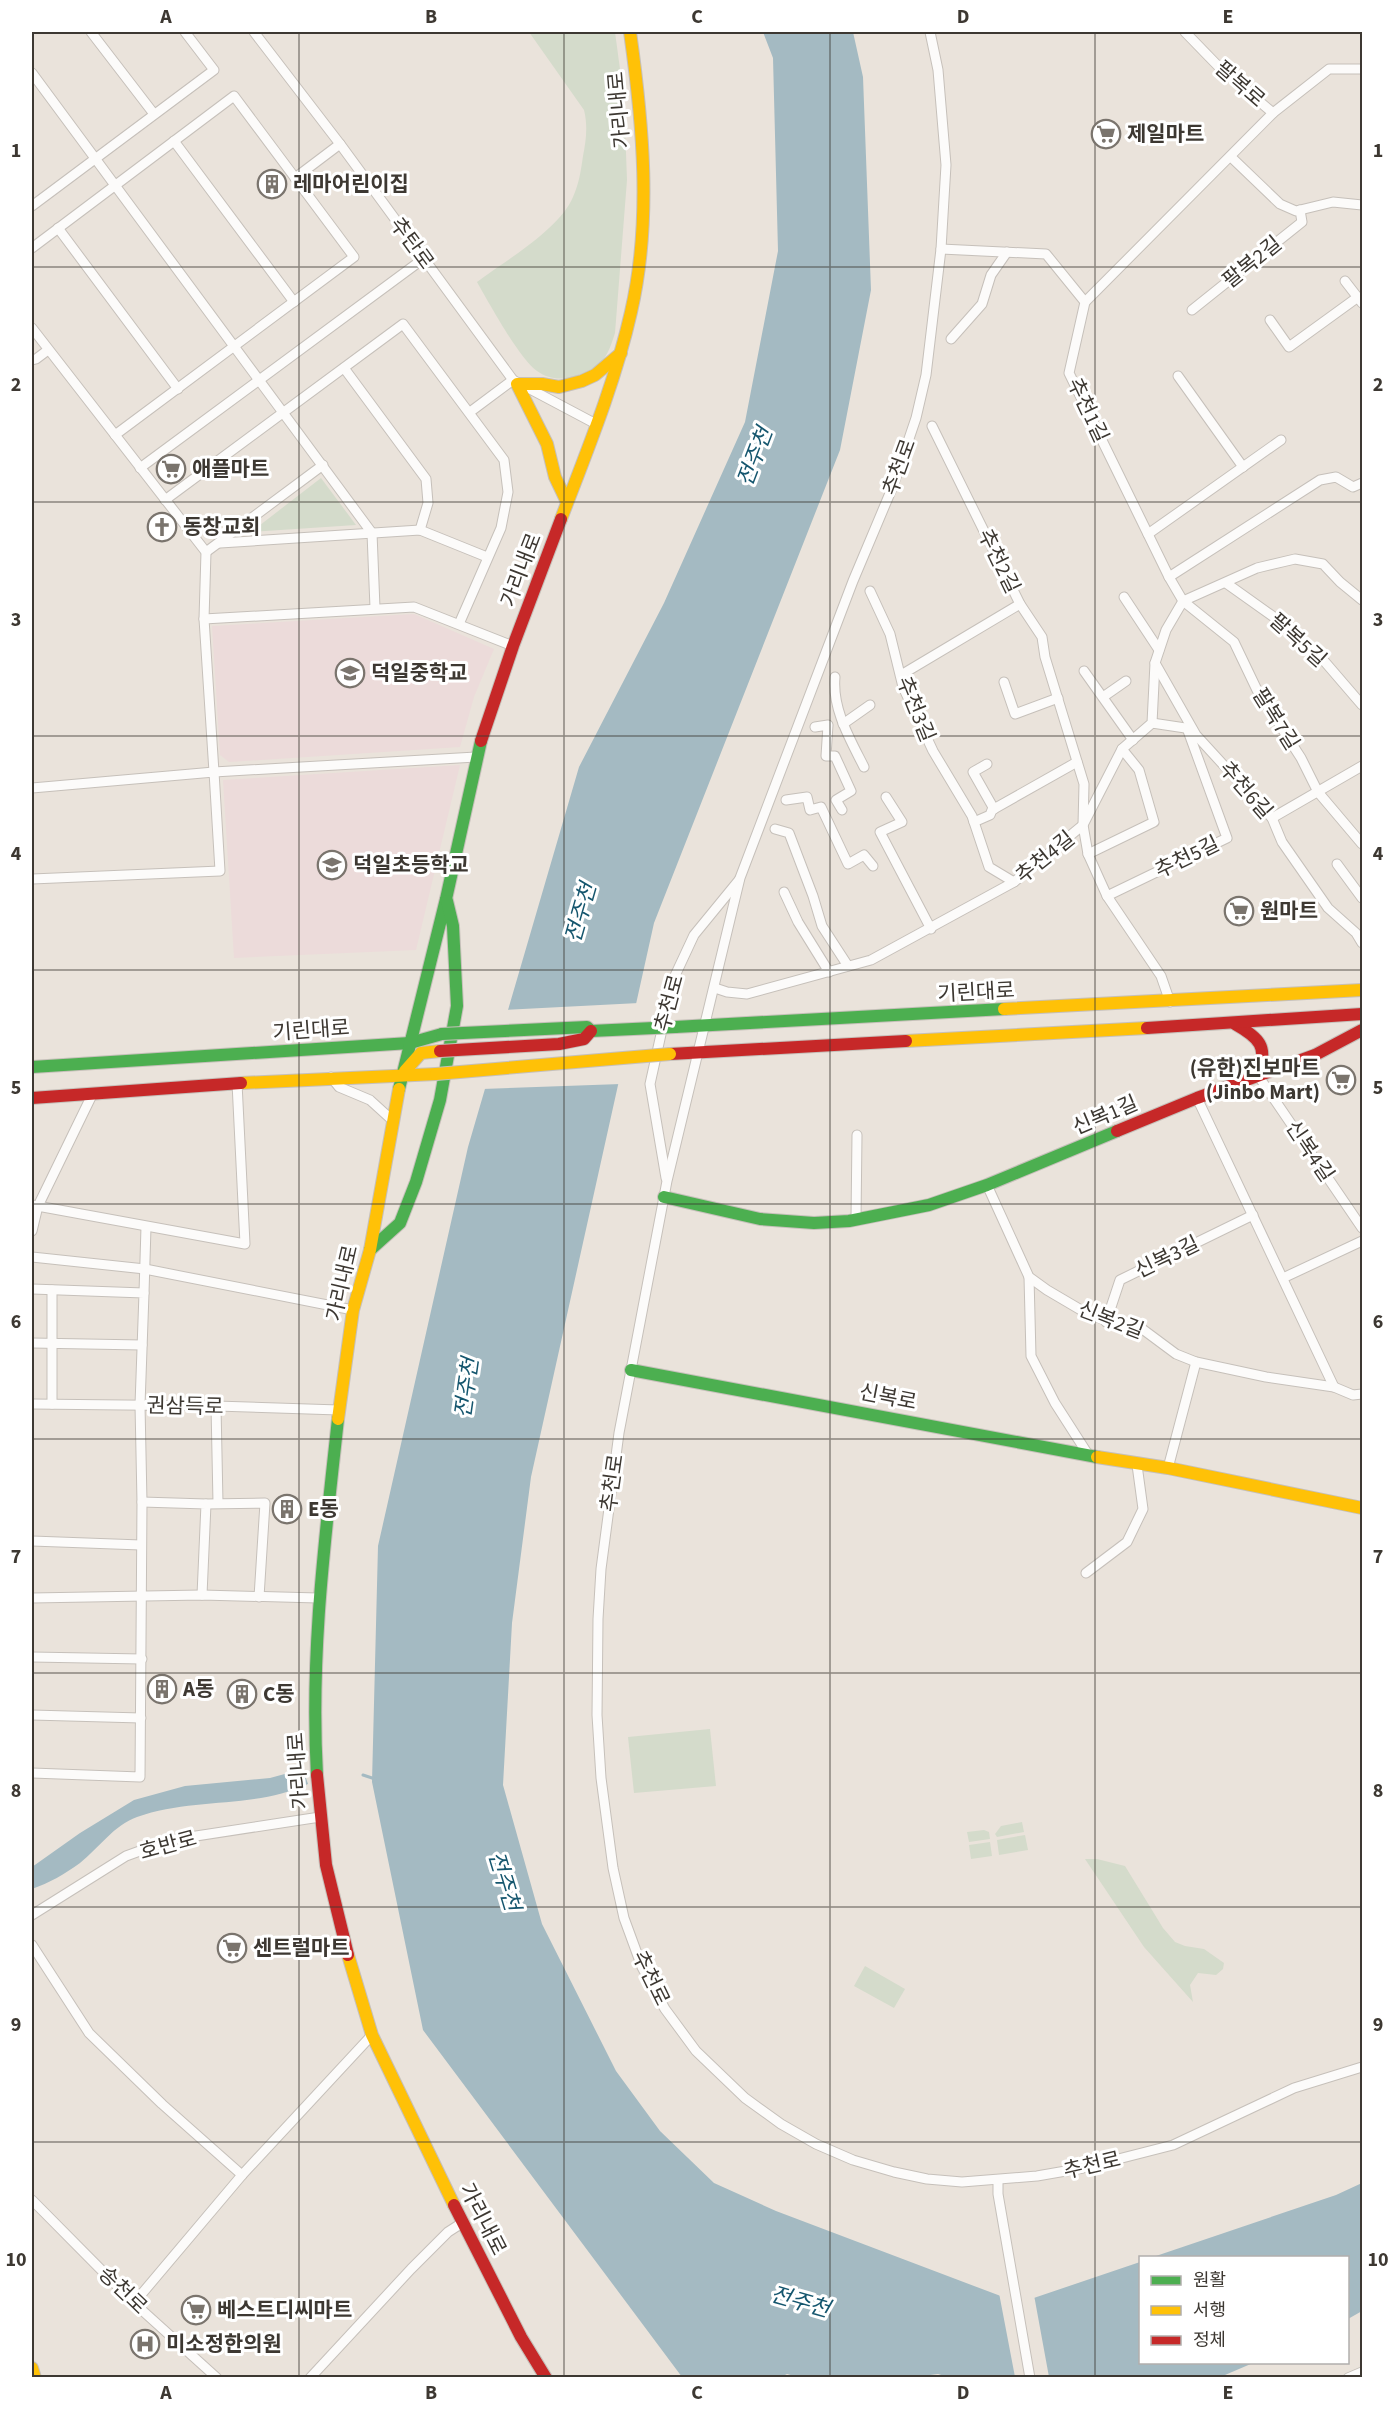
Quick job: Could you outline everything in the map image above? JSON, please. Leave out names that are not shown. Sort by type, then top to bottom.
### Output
[{"type":"street","points":[[91,32],[154,114]]},
{"type":"street","points":[[34,200],[96,159],[214,70],[185,32]]},
{"type":"street","name":"추탄로","points":[[254,32],[340,144],[515,382],[596,424]]},
{"type":"street","name":"가리내로","points":[[546,2378],[521,2337],[462,2223],[372,2035],[340,1929],[326,1865],[320,1817],[314,1723],[318,1598],[339,1410],[353,1310],[370,1250],[392,1120],[446,899],[476,757],[513,646],[621,353],[631,312],[638,272],[644,182],[639,95],[630,32]]},
{"type":"street","name":"추천로","points":[[930,32],[938,70],[946,165],[940,249],[926,375],[916,417],[893,486],[844,604],[740,878],[667,1181],[617,1443],[601,1569],[597,1715],[601,1778],[613,1868],[624,1918],[642,1967],[665,2009],[696,2051],[745,2098],[781,2124],[816,2144],[853,2160],[894,2172],[927,2179],[962,2182],[1037,2176],[1083,2168],[1173,2145],[1294,2088],[1362,2067]]},
{"type":"street","name":"팔복로","points":[[1185,32],[1219,67],[1273,113],[1329,69],[1362,69]]},
{"type":"street","points":[[32,73],[285,412],[372,533],[375,608]]},
{"type":"street","points":[[32,248],[234,96],[354,257],[115,435]]},
{"type":"street","points":[[940,249],[1046,254],[1085,302],[1273,113]]},
{"type":"street","points":[[174,141],[294,302]]},
{"type":"street","points":[[295,178],[340,144]]},
{"type":"street","name":"팔복2길","points":[[1192,310],[1302,222],[1300,210],[1296,211],[1280,204],[1230,157]]},
{"type":"street","points":[[1300,210],[1333,202],[1362,205]]},
{"type":"street","points":[[58,228],[178,389]]},
{"type":"street","points":[[951,339],[982,304],[992,275],[1007,252]]},
{"type":"street","points":[[140,468],[423,259]]},
{"type":"street","points":[[1270,320],[1289,347],[1360,300],[1345,281]]},
{"type":"street","name":"추천1길","points":[[1085,302],[1069,373],[1183,601]]},
{"type":"street","points":[[165,500],[403,324],[504,460],[508,492],[501,528],[459,624]]},
{"type":"street","points":[[32,328],[206,552],[204,619],[220,871],[32,879]]},
{"type":"street","points":[[32,360],[48,350]]},
{"type":"street","points":[[470,412],[515,382],[559,387],[582,381],[596,375],[621,353]]},
{"type":"street","points":[[344,368],[426,479],[428,502],[420,530]]},
{"type":"street","points":[[1178,376],[1243,467]]},
{"type":"street","points":[[515,382],[547,444],[555,477],[567,502]]},
{"type":"street","name":"추천2길","points":[[932,426],[1020,604],[1042,637],[1084,784],[1083,825]]},
{"type":"street","points":[[1148,534],[1281,440]]},
{"type":"street","points":[[206,552],[323,465]]},
{"type":"street","points":[[1169,577],[1320,480],[1336,477],[1353,487],[1362,483]]},
{"type":"street","points":[[220,543],[420,530],[487,557]]},
{"type":"street","points":[[1190,728],[1152,723],[1155,663],[1166,630],[1183,601],[1257,568],[1295,559],[1323,564],[1340,582],[1361,595]]},
{"type":"street","name":"팔복5길","points":[[1226,583],[1288,627],[1325,662],[1362,705]]},
{"type":"street","name":"추천3길","points":[[870,591],[890,634],[903,687],[933,751],[974,822],[989,867],[1014,882]]},
{"type":"street","points":[[1124,597],[1159,650]]},
{"type":"street","name":"팔복7길","points":[[1183,601],[1234,642],[1257,690],[1300,758],[1318,792],[1362,844]]},
{"type":"street","points":[[901,675],[1020,604]]},
{"type":"street","points":[[204,619],[414,607],[513,646]]},
{"type":"street","name":"추천6길","points":[[1155,663],[1190,728],[1272,818],[1282,842],[1328,908],[1356,933],[1362,943]]},
{"type":"street","points":[[1084,671],[1132,740]]},
{"type":"street","points":[[835,677],[834,690],[843,724],[864,767]]},
{"type":"street","points":[[1102,697],[1126,681]]},
{"type":"street","points":[[1004,682],[1015,714],[1058,698]]},
{"type":"street","points":[[843,724],[870,705]]},
{"type":"street","name":"추천4길","points":[[715,988],[727,993],[747,994],[871,960],[1014,882],[1083,825],[1122,749],[1152,723]]},
{"type":"street","points":[[815,727],[828,725],[826,756],[835,756],[851,791],[836,800],[842,810]]},
{"type":"street","name":"추천5길","points":[[1107,896],[1227,838],[1190,728]]},
{"type":"street","points":[[1088,854],[1154,822],[1139,770],[1122,749]]},
{"type":"street","points":[[32,788],[214,772],[476,757]]},
{"type":"street","points":[[974,822],[990,815],[994,808],[1077,762]]},
{"type":"street","points":[[987,764],[973,772],[994,808]]},
{"type":"street","points":[[1272,818],[1362,766]]},
{"type":"street","points":[[786,800],[807,797],[810,810],[821,807],[848,864],[864,855],[873,866]]},
{"type":"street","points":[[886,797],[902,822],[880,832],[931,929]]},
{"type":"street","points":[[1083,825],[1088,854],[1107,896],[1161,976],[1170,1002]]},
{"type":"street","points":[[776,828],[789,833],[822,926],[848,966]]},
{"type":"street","points":[[1337,864],[1362,898]]},
{"type":"street","name":"추천로","points":[[667,1181],[650,1084],[673,980],[694,935],[740,878]]},
{"type":"street","points":[[784,892],[798,922],[829,972]]},
{"type":"street","points":[[370,1250],[400,1223],[416,1182],[440,1100],[457,1006],[453,926],[446,899]]},
{"type":"street","name":"기린대로","points":[[32,1067],[410,1043],[442,1034],[587,1027],[591,1031],[675,1028],[1362,990]]},
{"type":"street","points":[[32,1098],[331,1077],[436,1074],[671,1054],[1362,1014]]},
{"type":"street","points":[[1234,1023],[1252,1032],[1260,1041],[1264,1056],[1263,1064],[1257,1074]]},
{"type":"street","name":"신복1길","points":[[664,1197],[760,1219],[814,1223],[856,1219],[929,1205],[987,1185],[1257,1074],[1315,1055],[1362,1030]]},
{"type":"street","name":"기린대로","points":[[402,1075],[421,1053],[559,1044],[584,1039],[591,1031]]},
{"type":"street","name":"신복4길","points":[[1257,1074],[1362,1228]]},
{"type":"street","points":[[331,1077],[339,1087],[370,1100],[392,1120]]},
{"type":"street","points":[[35,1206],[245,1244],[237,1083]]},
{"type":"street","points":[[32,1231],[35,1206],[92,1095]]},
{"type":"street","points":[[1197,1098],[1334,1387]]},
{"type":"street","points":[[856,1219],[857,1135]]},
{"type":"street","points":[[987,1185],[1029,1277],[1031,1356],[1055,1403],[1089,1456]]},
{"type":"street","name":"신복3길","points":[[1107,1322],[1120,1280],[1253,1215]]},
{"type":"street","points":[[32,1773],[140,1777],[142,1502],[140,1405],[146,1227]]},
{"type":"street","points":[[1282,1278],[1362,1241]]},
{"type":"street","points":[[32,1257],[145,1269],[353,1310]]},
{"type":"street","name":"신복2길","points":[[1029,1277],[1081,1310],[1121,1327],[1141,1328],[1176,1354],[1196,1362],[1266,1377],[1334,1387],[1353,1395],[1362,1394]]},
{"type":"street","points":[[32,1289],[144,1293]]},
{"type":"street","points":[[52,1290],[52,1404]]},
{"type":"street","points":[[32,1343],[142,1345]]},
{"type":"street","points":[[1168,1468],[1196,1362]]},
{"type":"street","name":"신복로","points":[[631,1370],[1137,1465],[1168,1468],[1362,1508]]},
{"type":"street","name":"권삼득로","points":[[32,1404],[339,1410]]},
{"type":"street","points":[[216,1406],[218,1503]]},
{"type":"street","points":[[1086,1573],[1127,1542],[1143,1509],[1137,1465]]},
{"type":"street","points":[[142,1502],[265,1503],[259,1597]]},
{"type":"street","points":[[202,1595],[206,1504]]},
{"type":"street","points":[[32,1541],[141,1545]]},
{"type":"street","points":[[32,1598],[202,1595],[318,1598]]},
{"type":"street","points":[[32,1657],[141,1659]]},
{"type":"street","points":[[32,1715],[141,1718]]},
{"type":"street","name":"호반로","points":[[32,1915],[126,1856],[170,1840],[320,1817]]},
{"type":"street","points":[[32,1945],[89,2033],[162,2104],[242,2175]]},
{"type":"street","points":[[134,2302],[242,2175],[372,2035]]},
{"type":"street","points":[[998,2180],[998,2194],[1030,2378]]},
{"type":"street","name":"송천로","points":[[32,2200],[134,2302],[217,2378]]},
{"type":"street","points":[[310,2378],[411,2269],[448,2232],[462,2223]]},
{"type":"street","points":[[32,2368],[35,2378]]},
{"type":"street","points":[[1347,2378],[1362,2372]]},
{"type":"shaded area","name":"덕일중학교","points":[[414,614],[494,649],[474,697],[460,747],[229,762],[220,755],[212,626]]},
{"type":"shaded area","name":"덕일초등학교","points":[[460,765],[416,950],[234,958],[223,780]]},
{"type":"green space","points":[[529,32],[615,32],[624,99],[627,180],[615,333],[600,363],[589,371],[564,378],[548,377],[530,364],[505,330],[477,282],[531,244],[556,221],[573,197],[580,177],[586,133],[584,110]]},
{"type":"green space","points":[[321,478],[356,525],[251,532]]},
{"type":"green space","points":[[710,1729],[716,1786],[634,1793],[628,1737]]},
{"type":"green space","points":[[1022,1822],[1024,1832],[997,1837],[995,1834],[1001,1826]]},
{"type":"green space","points":[[984,1830],[989,1832],[990,1839],[969,1842],[967,1832]]},
{"type":"green space","points":[[1025,1835],[1028,1850],[999,1855],[997,1840]]},
{"type":"green space","points":[[990,1842],[992,1856],[971,1859],[969,1845]]},
{"type":"green space","points":[[1085,1859],[1097,1859],[1125,1866],[1163,1928],[1175,1942],[1204,1949],[1224,1963],[1223,1969],[1216,1975],[1198,1973],[1190,1985],[1193,2002],[1144,1947]]},
{"type":"green space","points":[[865,1966],[905,1989],[894,2008],[854,1986]]},
{"type":"water","name":"전주천","points":[[763,32],[853,32],[863,77],[871,290],[840,450],[654,923],[531,1477],[512,1623],[503,1785],[542,1924],[616,2071],[660,2131],[714,2183],[776,2211],[1019,2303],[1139,2262],[1139,2364],[1251,2364],[1218,2378],[951,2378],[938,2374],[907,2378],[801,2378],[787,2374],[779,2378],[682,2377],[423,2030],[372,1782],[378,1546],[468,1147],[579,767],[664,603],[745,422],[778,251],[773,58]]},
{"type":"water","points":[[303,1769],[308,1784],[288,1792],[267,1797],[179,1807],[137,1817],[121,1825],[74,1867],[32,1889],[32,1867],[80,1833],[134,1800],[185,1786],[270,1778]]},
{"type":"water","points":[[1362,2183],[1362,2311],[1349,2318],[1349,2256],[1156,2256],[1336,2195]]},
{"type":"pier","points":[[639,1003],[621,1084],[482,1089],[505,1010]]},
{"type":"pier","points":[[999,2293],[1019,2300],[1034,2295],[1049,2377],[1015,2377]]},
{"type":"waterway","points":[[363,1775],[375,1779]]},
{"type":"traffic: fast","points":[[399,1089],[446,899],[481,741]]},
{"type":"traffic: fast","points":[[370,1250],[400,1223],[416,1182],[440,1100],[457,1006],[453,926],[447,901]]},
{"type":"traffic: fast","points":[[675,1027],[1004,1009]]},
{"type":"traffic: fast","points":[[442,1034],[587,1027],[591,1031],[675,1027]]},
{"type":"traffic: fast","points":[[32,1067],[410,1043],[442,1034]]},
{"type":"traffic: fast","points":[[664,1197],[760,1219],[814,1223],[849,1221],[929,1205],[987,1185],[1117,1131]]},
{"type":"traffic: fast","points":[[631,1370],[1097,1457]]},
{"type":"traffic: fast","points":[[317,1775],[315,1730],[317,1641],[338,1419]]},
{"type":"traffic: slow","points":[[561,519],[617,365],[638,278],[643,208],[642,137],[630,32]]},
{"type":"traffic: slow","points":[[567,502],[555,477],[547,444],[517,384],[559,387],[582,381],[595,375],[621,353]]},
{"type":"traffic: slow","points":[[1004,1009],[1362,990]]},
{"type":"traffic: slow","points":[[906,1041],[1147,1028]]},
{"type":"traffic: slow","points":[[405,1071],[421,1053],[440,1051]]},
{"type":"traffic: slow","points":[[436,1074],[670,1054]]},
{"type":"traffic: slow","points":[[241,1083],[436,1074]]},
{"type":"traffic: slow","points":[[338,1419],[353,1310],[370,1250],[399,1089]]},
{"type":"traffic: slow","points":[[1097,1457],[1168,1468],[1362,1508]]},
{"type":"traffic: slow","points":[[348,1955],[372,2035],[454,2205]]},
{"type":"traffic: slow","points":[[32,2368],[35,2378]]},
{"type":"traffic: jam","points":[[481,741],[513,646],[561,519]]},
{"type":"traffic: jam","points":[[1147,1028],[1362,1014]]},
{"type":"traffic: jam","points":[[1235,1024],[1260,1044],[1262,1057],[1257,1074]]},
{"type":"traffic: jam","points":[[1117,1131],[1197,1098],[1315,1055],[1362,1030]]},
{"type":"traffic: jam","points":[[440,1051],[559,1044],[584,1039],[591,1031]]},
{"type":"traffic: jam","points":[[670,1054],[906,1041]]},
{"type":"traffic: jam","points":[[32,1098],[241,1083]]},
{"type":"traffic: jam","points":[[317,1775],[326,1865],[348,1955]]},
{"type":"traffic: jam","points":[[454,2205],[521,2337],[546,2378]]},
{"type":"place","name":"제일마트","points":[[1106,134]]},
{"type":"place","name":"레마어린이집","points":[[272,184]]},
{"type":"place","name":"애플마트","points":[[171,469]]},
{"type":"place","name":"동창교회","points":[[162,527]]},
{"type":"place","name":"덕일중학교","points":[[350,673]]},
{"type":"place","name":"덕일초등학교","points":[[332,865]]},
{"type":"place","name":"원마트","points":[[1239,911]]},
{"type":"place","name":"(유한)진보마트 (Jinbo Mart)","points":[[1341,1080]]},
{"type":"place","name":"E동","points":[[287,1509]]},
{"type":"place","name":"A동","points":[[162,1689]]},
{"type":"place","name":"C동","points":[[242,1694]]},
{"type":"place","name":"센트럴마트","points":[[232,1948]]},
{"type":"place","name":"베스트디씨마트","points":[[196,2310]]},
{"type":"place","name":"미소정한의원","points":[[145,2344]]}]
